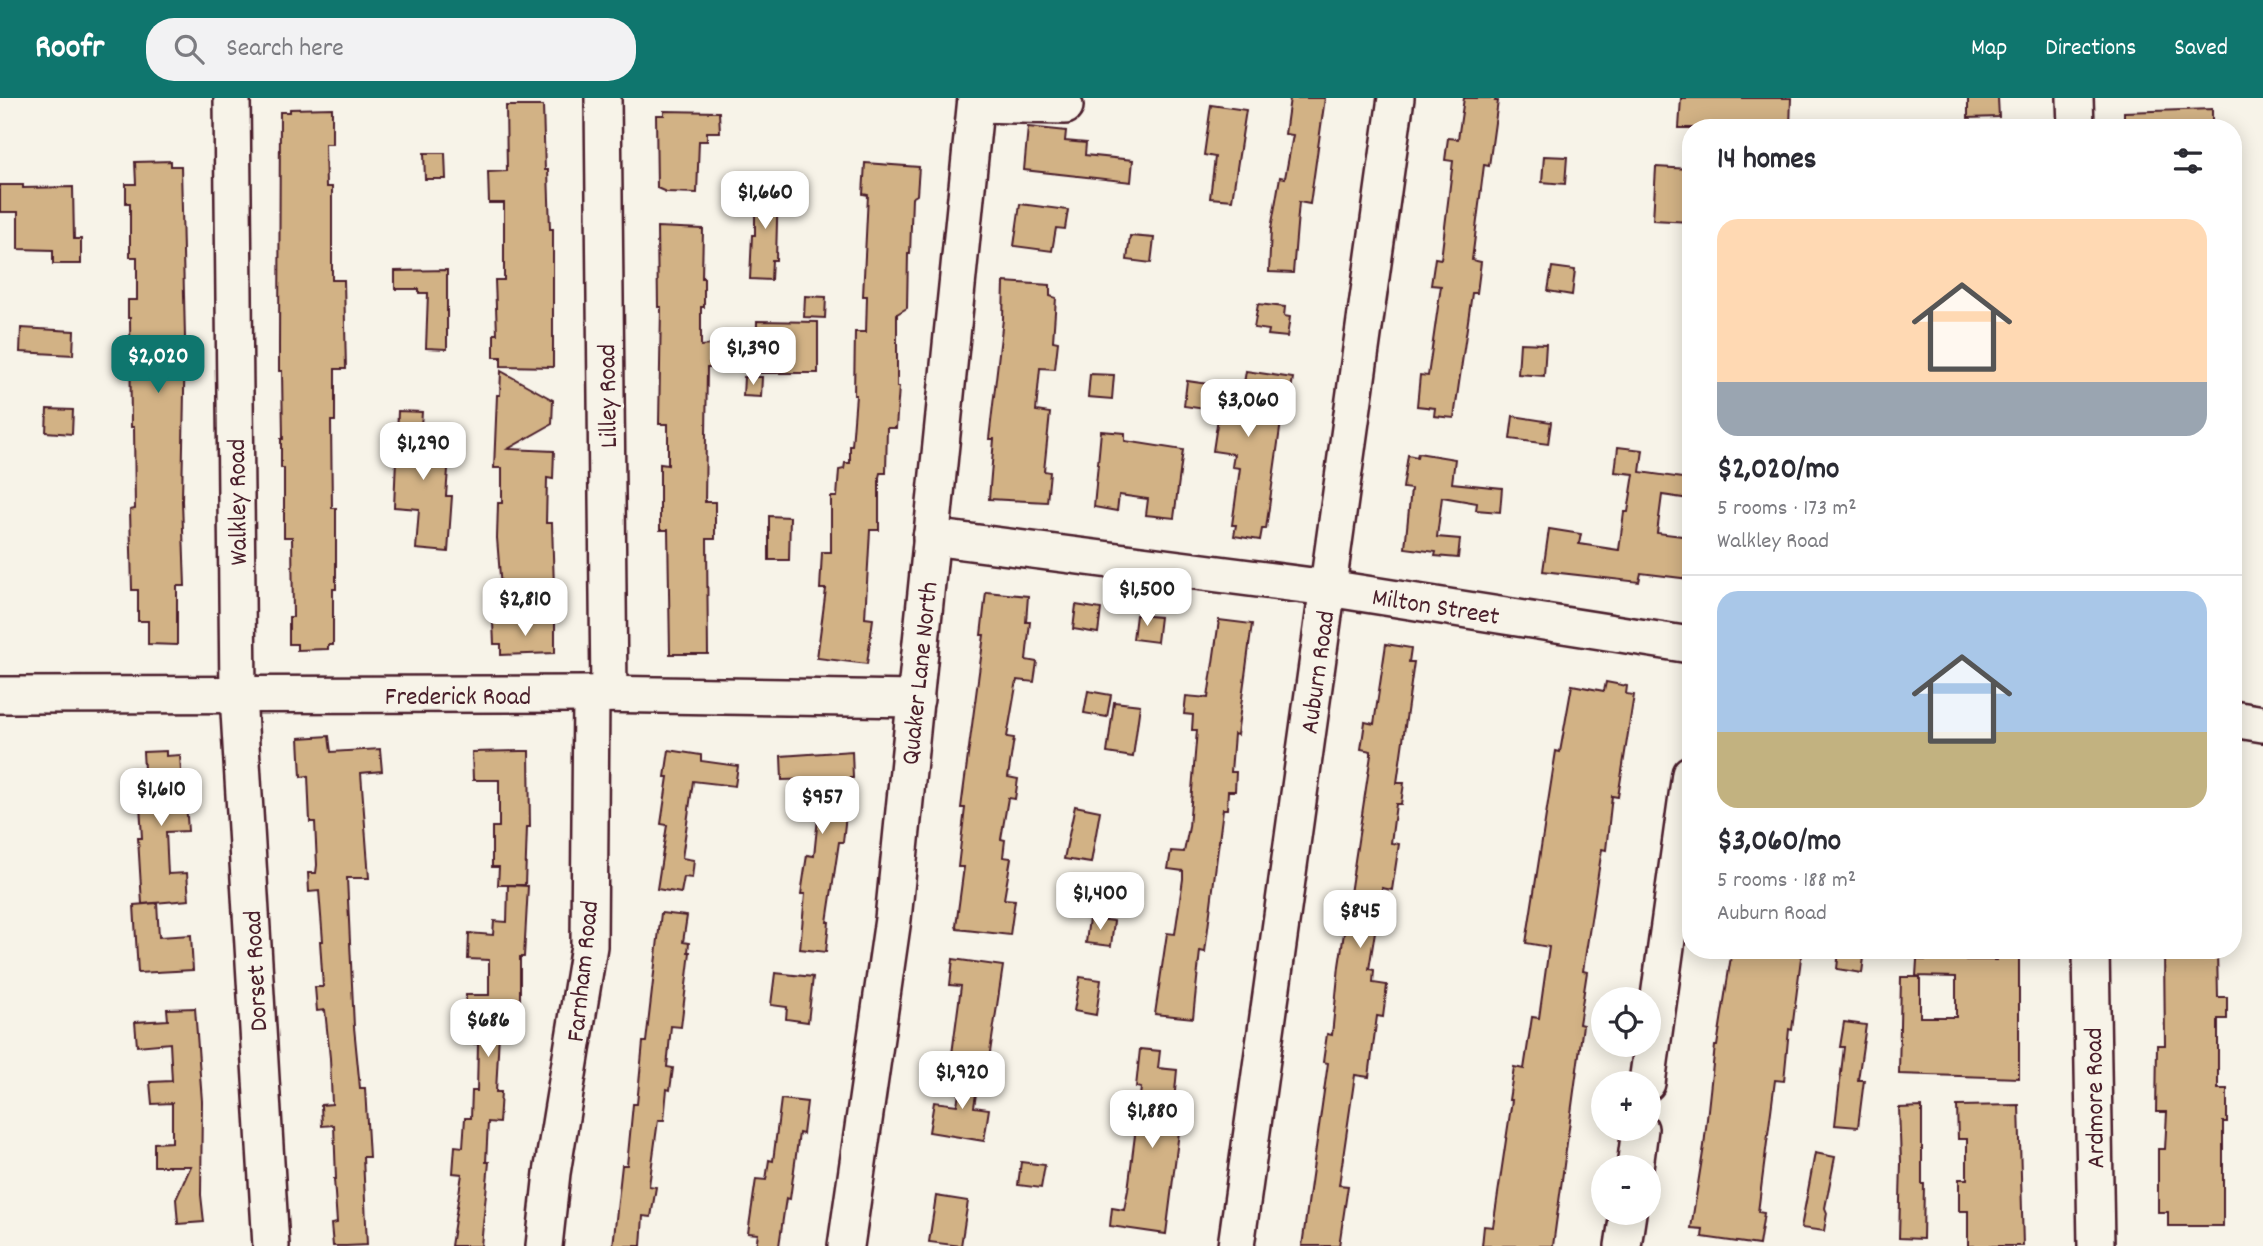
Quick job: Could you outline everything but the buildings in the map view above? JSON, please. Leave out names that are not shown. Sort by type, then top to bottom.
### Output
[{"type":"street","name":"Walkley Road","points":[[232,98],[238,695]]},
{"type":"street","name":"Lilley Road","points":[[600,694],[603,98]]},
{"type":"street","name":"Auburn Road","points":[[1236,1246],[1396,98]]},
{"type":"street","points":[[2075,98],[2076,119]]},
{"type":"street","points":[[976,101],[1065,106]]},
{"type":"street","name":"Quaker Lane North","points":[[846,1246],[893,919],[976,101]]},
{"type":"street","name":"Milton Street","points":[[931,537],[1328,588],[1682,644]]},
{"type":"street","name":"Frederick Road","points":[[0,695],[600,694],[916,699]]},
{"type":"street","name":"Farnham Road","points":[[544,1246],[552,1174],[589,946],[600,694]]},
{"type":"street","name":"Dorset Road","points":[[238,695],[271,1246]]},
{"type":"street","points":[[2242,720],[2263,724]]},
{"type":"street","points":[[1649,1071],[1682,831]]},
{"type":"street","name":"Ardmore Road","points":[[2091,959],[2096,1246]]},
{"type":"street","points":[[1623,1246],[1626,1225]]}]
